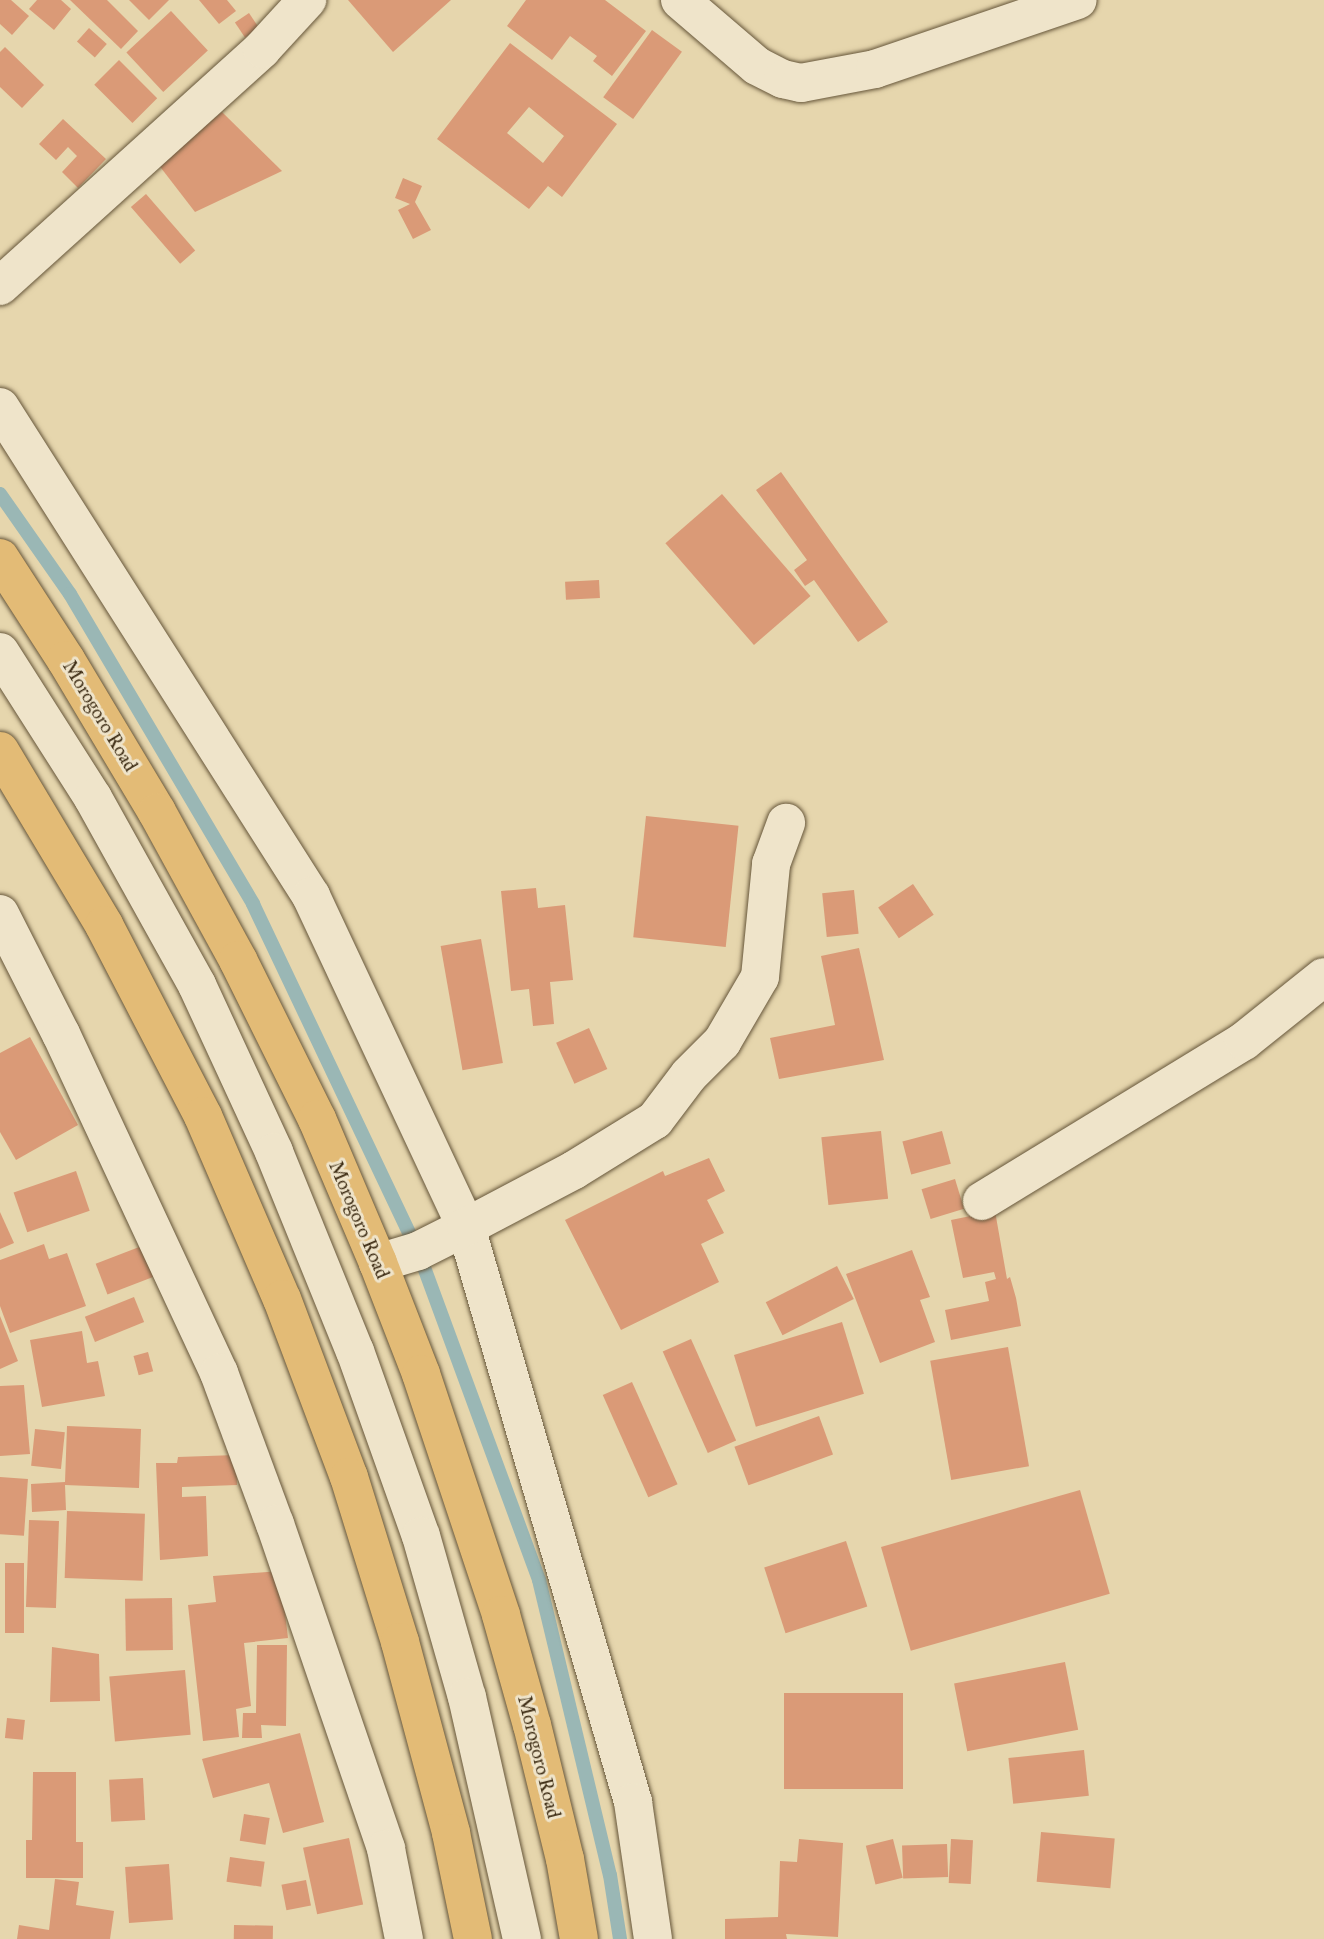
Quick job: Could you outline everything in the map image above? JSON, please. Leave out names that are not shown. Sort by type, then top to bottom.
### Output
[{"type":"highway","name":"Morogoro Road","points":[[0,558],[80,683],[238,960],[317,1119],[378,1263],[421,1374],[501,1615],[545,1779],[579,1939]]},
{"type":"highway","points":[[0,751],[104,925],[203,1116],[282,1299],[349,1477],[400,1642],[451,1833],[473,1939]]},
{"type":"street","points":[[0,286],[262,49],[307,0]]},
{"type":"street","points":[[680,0],[757,66],[783,79],[801,83],[875,69],[1078,0]]},
{"type":"street","points":[[0,407],[311,896],[466,1227],[632,1802],[653,1939]]},
{"type":"street","points":[[0,652],[93,798],[197,985],[274,1152],[345,1326],[421,1536],[463,1683],[522,1939]]},
{"type":"street","points":[[378,1263],[418,1251],[466,1227],[574,1170],[655,1120],[688,1075],[722,1042],[760,977],[771,864],[786,823]]},
{"type":"street","points":[[0,915],[61,1034],[219,1373],[275,1524],[386,1849],[404,1939]]},
{"type":"street","points":[[982,1201],[1244,1041],[1324,977]]},
{"type":"building","points":[[0,0],[11,0],[29,16],[12,35],[0,24]]},
{"type":"building","points":[[37,0],[61,0],[71,9],[54,30],[29,9]]},
{"type":"building","points":[[70,0],[107,0],[138,31],[121,49]]},
{"type":"building","points":[[129,0],[169,0],[149,20]]},
{"type":"building","points":[[199,0],[227,0],[236,11],[219,24]]},
{"type":"building","points":[[348,0],[451,0],[393,52]]},
{"type":"building","points":[[526,0],[605,0],[646,31],[612,76],[593,61],[597,56],[570,36],[552,60],[507,26]]},
{"type":"building","points":[[171,11],[208,50],[163,92],[126,53]]},
{"type":"building","points":[[249,13],[259,28],[245,37],[235,23]]},
{"type":"building","points":[[89,28],[107,44],[95,57],[77,41]]},
{"type":"building","points":[[652,30],[682,52],[633,119],[603,97]]},
{"type":"building","points":[[510,43],[617,124],[562,197],[548,186],[529,209],[437,139]],"holes":[[[529,107],[564,136],[543,163],[507,133]]]},
{"type":"building","points":[[5,47],[44,85],[22,108],[0,87],[0,52]]},
{"type":"building","points":[[119,60],[157,98],[132,123],[94,85]]},
{"type":"building","points":[[222,112],[282,171],[195,212],[158,164]]},
{"type":"building","points":[[63,119],[106,159],[78,188],[62,172],[77,156],[68,147],[56,160],[39,144]]},
{"type":"building","points":[[403,178],[422,186],[415,202],[431,230],[413,239],[398,210],[410,204],[395,198]]},
{"type":"building","points":[[146,194],[195,251],[180,264],[131,207]]},
{"type":"building","points":[[781,472],[888,622],[858,642],[814,580],[805,586],[794,570],[807,560],[756,490]]},
{"type":"building","points":[[722,494],[811,596],[754,645],[665,543]]},
{"type":"building","points":[[599,580],[600,598],[566,600],[565,582]]},
{"type":"building","points":[[646,816],[738,826],[726,947],[633,937]]},
{"type":"building","points":[[913,884],[934,915],[899,938],[878,907]]},
{"type":"building","points":[[536,888],[538,908],[565,905],[573,980],[550,982],[554,1024],[533,1026],[529,989],[511,991],[501,891]]},
{"type":"building","points":[[854,890],[859,934],[827,937],[822,893]]},
{"type":"building","points":[[481,939],[503,1063],[463,1070],[441,946]]},
{"type":"building","points":[[859,948],[884,1060],[779,1079],[770,1038],[835,1025],[821,956]]},
{"type":"building","points":[[589,1028],[607,1069],[574,1084],[556,1043]]},
{"type":"building","points":[[30,1037],[78,1125],[16,1160],[0,1132],[0,1053]]},
{"type":"building","points":[[881,1131],[888,1199],[828,1205],[821,1137]]},
{"type":"building","points":[[942,1131],[951,1164],[911,1174],[902,1142]]},
{"type":"building","points":[[709,1158],[725,1191],[707,1200],[724,1233],[701,1244],[719,1282],[621,1330],[565,1220],[663,1171],[665,1176]]},
{"type":"building","points":[[76,1171],[90,1211],[27,1232],[14,1192]]},
{"type":"building","points":[[955,1179],[964,1209],[931,1219],[922,1189]]},
{"type":"building","points":[[995,1211],[1007,1279],[1010,1277],[1021,1326],[951,1340],[945,1310],[989,1301],[985,1282],[996,1279],[994,1272],[963,1278],[951,1220]]},
{"type":"building","points":[[0,1212],[14,1243],[0,1249]]},
{"type":"building","points":[[44,1244],[49,1259],[67,1253],[86,1306],[10,1333],[0,1306],[0,1260]]},
{"type":"building","points":[[147,1244],[159,1275],[107,1295],[96,1264]]},
{"type":"building","points":[[912,1250],[930,1297],[920,1300],[935,1342],[880,1363],[846,1274]]},
{"type":"building","points":[[837,1266],[854,1299],[783,1335],[766,1302]]},
{"type":"building","points":[[134,1297],[144,1322],[95,1342],[85,1317]]},
{"type":"building","points":[[0,1316],[18,1361],[0,1369]]},
{"type":"building","points":[[842,1322],[864,1394],[756,1427],[734,1355]]},
{"type":"building","points":[[82,1331],[87,1363],[98,1361],[105,1396],[42,1407],[30,1340]]},
{"type":"building","points":[[691,1339],[736,1440],[708,1453],[663,1352]]},
{"type":"building","points":[[1008,1347],[1029,1466],[951,1480],[930,1361]]},
{"type":"building","points":[[148,1352],[153,1371],[139,1375],[134,1356]]},
{"type":"building","points":[[632,1382],[678,1484],[648,1497],[603,1395]]},
{"type":"building","points":[[24,1385],[30,1454],[0,1456],[0,1386]]},
{"type":"building","points":[[819,1416],[833,1455],[748,1485],[734,1447]]},
{"type":"building","points":[[67,1426],[141,1429],[139,1488],[65,1485],[66,1510],[32,1512],[31,1484],[65,1482]]},
{"type":"building","points":[[35,1429],[65,1432],[61,1469],[31,1466]]},
{"type":"building","points":[[236,1455],[237,1485],[182,1487],[182,1497],[206,1496],[208,1556],[160,1560],[156,1463],[177,1463],[178,1457]]},
{"type":"building","points":[[0,1477],[28,1479],[24,1536],[0,1534]]},
{"type":"building","points":[[1080,1490],[1110,1594],[911,1651],[881,1547]]},
{"type":"building","points":[[67,1511],[145,1514],[143,1581],[65,1578]]},
{"type":"building","points":[[29,1520],[59,1521],[56,1608],[26,1607]]},
{"type":"building","points":[[846,1541],[867,1607],[786,1633],[764,1568]]},
{"type":"building","points":[[5,1563],[24,1563],[24,1633],[5,1633]]},
{"type":"building","points":[[280,1571],[288,1638],[244,1643],[251,1706],[236,1709],[239,1737],[203,1741],[188,1605],[216,1602],[213,1576]]},
{"type":"building","points":[[172,1598],[173,1650],[126,1651],[125,1599]]},
{"type":"building","points":[[257,1645],[287,1645],[286,1726],[261,1725],[262,1738],[242,1738],[243,1713],[256,1713]]},
{"type":"building","points":[[52,1647],[99,1654],[100,1701],[50,1702]]},
{"type":"building","points":[[1065,1662],[1078,1730],[967,1751],[954,1684]]},
{"type":"building","points":[[185,1670],[191,1735],[115,1741],[109,1677]]},
{"type":"building","points":[[784,1693],[903,1693],[903,1789],[784,1789]]},
{"type":"building","points":[[7,1718],[25,1720],[23,1740],[5,1738]]},
{"type":"building","points":[[300,1733],[324,1822],[283,1833],[269,1783],[213,1798],[202,1759]]},
{"type":"building","points":[[1084,1750],[1089,1796],[1013,1804],[1008,1758]]},
{"type":"building","points":[[33,1772],[76,1772],[76,1842],[83,1842],[83,1878],[26,1878],[26,1840],[32,1840]]},
{"type":"building","points":[[143,1778],[145,1820],[111,1822],[109,1780]]},
{"type":"building","points":[[244,1814],[270,1818],[265,1845],[240,1841]]},
{"type":"building","points":[[1041,1832],[1115,1838],[1110,1888],[1037,1882]]},
{"type":"building","points":[[349,1838],[363,1905],[317,1914],[303,1848]]},
{"type":"building","points":[[799,1839],[843,1843],[838,1937],[786,1934],[787,1939],[725,1939],[725,1919],[778,1917],[780,1861],[797,1862]]},
{"type":"building","points":[[893,1839],[903,1878],[876,1885],[866,1846]]},
{"type":"building","points":[[951,1839],[973,1840],[971,1884],[949,1883]]},
{"type":"building","points":[[947,1844],[948,1877],[903,1879],[902,1846]]},
{"type":"building","points":[[230,1857],[265,1862],[261,1887],[227,1882]]},
{"type":"building","points":[[169,1864],[173,1920],[129,1923],[125,1867]]},
{"type":"building","points":[[55,1879],[79,1882],[76,1905],[114,1911],[110,1939],[17,1939],[19,1925],[49,1930]]},
{"type":"building","points":[[306,1880],[311,1906],[286,1910],[281,1885]]},
{"type":"building","points":[[234,1925],[273,1926],[273,1939],[234,1939]]},
{"type":"waterway","points":[[0,494],[70,594],[253,904],[418,1251],[539,1580],[610,1875],[620,1939]]}]
